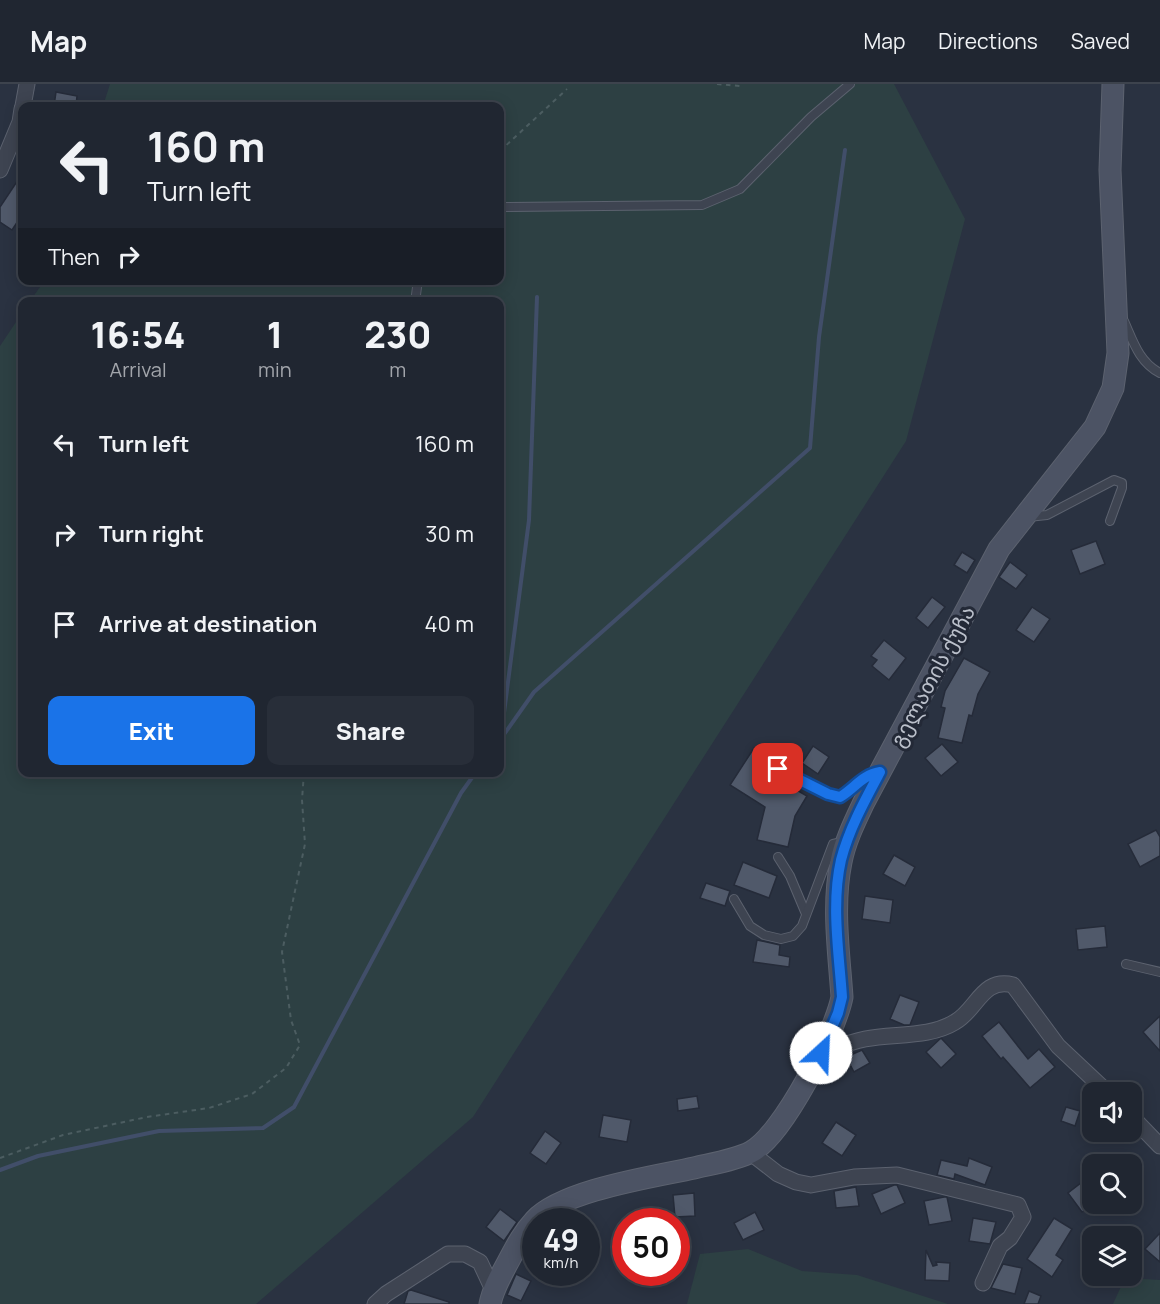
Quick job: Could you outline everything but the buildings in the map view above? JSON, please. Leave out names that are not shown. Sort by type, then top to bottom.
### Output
[{"type":"main road","name":"გელათის ქუჩა","points":[[492,1298],[518,1242],[536,1218],[562,1202],[593,1191],[751,1153],[777,1127],[821,1053],[838,1013],[842,997],[837,884],[847,841],[880,772],[999,549],[1095,427],[1113,388],[1118,352],[1110,170],[1113,84]]},
{"type":"street","points":[[24,102],[27,84]]},
{"type":"street","points":[[0,170],[18,127]]},
{"type":"street","points":[[821,1053],[864,1039],[936,1031],[957,1022],[992,985],[1003,982],[1013,985],[1058,1046],[1096,1082]]},
{"type":"street","points":[[1142,1127],[1160,1146]]},
{"type":"street","points":[[751,1153],[778,1174],[796,1182],[811,1185],[854,1177],[897,1175],[1018,1205],[1023,1217],[1011,1238],[1000,1246],[983,1283]]},
{"type":"street","points":[[375,1304],[386,1294],[448,1254],[465,1254],[480,1262],[492,1298]]},
{"type":"lane","points":[[504,207],[702,206],[740,189],[811,117],[850,84]]},
{"type":"lane","points":[[1115,304],[1135,349],[1151,368],[1160,373]]},
{"type":"lane","points":[[1024,518],[1047,515],[1114,480],[1122,483],[1122,488],[1110,520]]},
{"type":"lane","points":[[778,769],[828,794],[840,797],[853,789],[867,774],[880,772]]},
{"type":"lane","points":[[735,899],[750,926],[764,935],[781,939],[793,936],[802,926],[833,844],[847,841]]},
{"type":"lane","points":[[778,857],[790,876],[806,914]]},
{"type":"lane","points":[[1126,964],[1160,972]]},
{"type":"path","points":[[717,84],[740,86],[743,84]]},
{"type":"path","points":[[504,147],[567,89]]},
{"type":"path","points":[[0,1158],[63,1135],[147,1117],[209,1108],[252,1094],[286,1068],[300,1045],[291,1020],[282,952],[305,844],[302,800],[304,777]]},
{"type":"shaded area","points":[[110,84],[894,84],[965,219],[906,441],[473,1117],[256,1304],[0,1304],[0,346],[18,319],[18,777],[504,777],[504,297],[33,297],[41,285],[504,285],[504,102],[104,102]]},
{"type":"shaded area","points":[[748,1249],[802,1271],[857,1275],[948,1304],[687,1304],[700,1254]]},
{"type":"shaded area","points":[[1142,1279],[1160,1280],[1160,1304],[1113,1304],[1121,1286],[1142,1286]]},
{"type":"waterway","points":[[504,734],[534,692],[810,448],[819,337],[845,150]]},
{"type":"waterway","points":[[504,713],[529,520],[537,297]]},
{"type":"waterway","points":[[0,1170],[38,1156],[159,1131],[263,1128],[294,1107],[461,793],[472,777]]},
{"type":"route","points":[[778,769],[828,794],[840,797],[853,789],[867,774],[880,772],[848,837],[841,861],[837,884],[842,997],[838,1013],[821,1053]]}]
